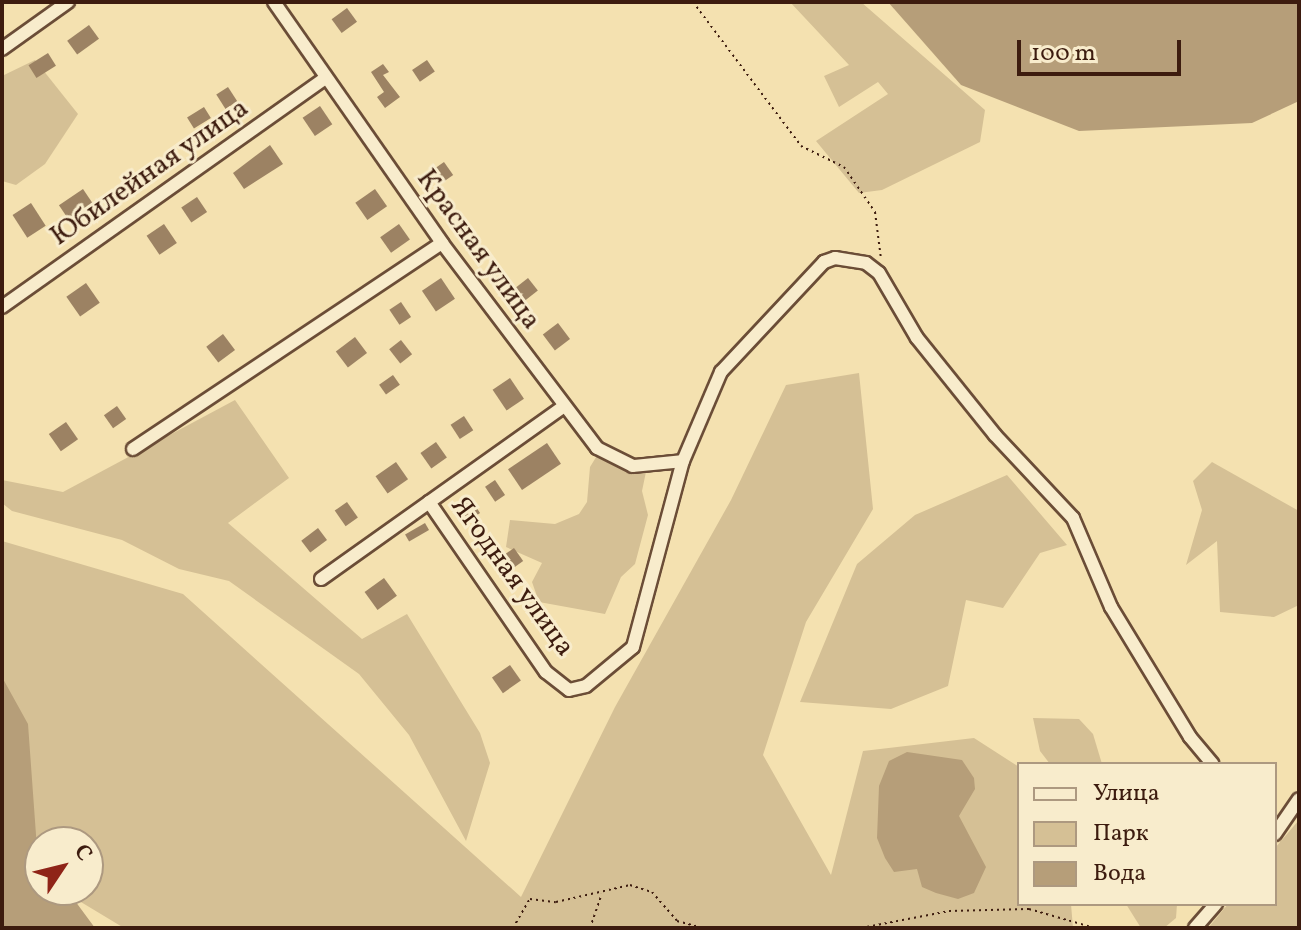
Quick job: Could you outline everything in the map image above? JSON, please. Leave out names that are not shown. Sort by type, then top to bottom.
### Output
[{"type":"street","points":[[2,49],[68,2]]},
{"type":"street","name":"Красная улица","points":[[274,2],[442,243],[597,448],[633,466],[683,461]]},
{"type":"street","name":"Юбилейная улица","points":[[2,307],[326,78]]},
{"type":"street","points":[[133,449],[442,243]]},
{"type":"street","points":[[683,461],[721,372],[824,262],[847,259],[879,273],[917,338],[995,435],[1073,518],[1111,607],[1190,737],[1211,762]]},
{"type":"street","name":"Ягодная улица","points":[[321,579],[563,407]]},
{"type":"street","name":"Ягодная улица","points":[[429,502],[546,672],[569,690],[586,686],[633,647],[683,461]]},
{"type":"street","points":[[1277,827],[1299,799]]},
{"type":"street","points":[[1195,928],[1214,906]]},
{"type":"path","points":[[693,2],[801,146],[844,167],[875,212],[879,273]]},
{"type":"path","points":[[513,928],[530,899],[556,902],[630,885],[652,892],[677,921],[704,928]]},
{"type":"path","points":[[590,928],[603,893]]},
{"type":"path","points":[[861,928],[949,911],[1029,909],[1095,928]]},
{"type":"green space","points":[[790,2],[861,2],[985,110],[980,142],[882,190],[859,193],[816,141],[888,94],[878,82],[839,107],[824,76],[849,65]]},
{"type":"green space","points":[[35,60],[78,114],[45,164],[16,185],[2,181],[2,76]]},
{"type":"green space","points":[[859,373],[873,509],[806,622],[763,755],[831,875],[863,751],[974,738],[1017,766],[1017,906],[1071,906],[1073,928],[124,928],[88,906],[104,906],[104,826],[24,826],[24,885],[2,897],[2,541],[183,594],[521,897],[615,707],[731,500],[786,385]]},
{"type":"green space","points":[[235,400],[289,478],[228,523],[362,639],[407,614],[480,733],[490,763],[466,841],[409,735],[359,674],[229,581],[179,569],[122,540],[12,511],[2,503],[2,480],[63,492]]},
{"type":"green space","points":[[598,454],[647,467],[642,491],[648,515],[635,564],[621,577],[605,614],[539,602],[532,582],[542,563],[506,547],[510,520],[555,524],[579,514],[587,502],[590,467]]},
{"type":"green space","points":[[1212,462],[1299,511],[1299,605],[1274,617],[1220,612],[1217,541],[1186,565],[1202,510],[1193,481]]},
{"type":"green space","points":[[1007,475],[1067,545],[1040,553],[1003,608],[966,600],[948,686],[891,709],[800,702],[857,564],[915,515]]},
{"type":"green space","points":[[1033,718],[1079,719],[1093,734],[1101,762],[1048,762],[1040,751]]},
{"type":"green space","points":[[1299,820],[1299,928],[1208,928],[1226,906],[1277,906],[1277,846]]},
{"type":"green space","points":[[1127,906],[1177,906],[1176,918],[1164,928],[1141,928]]},
{"type":"water","points":[[888,2],[1299,2],[1299,101],[1252,123],[1079,131],[961,85]]},
{"type":"water","points":[[2,677],[28,724],[35,826],[24,826],[24,906],[79,906],[95,928],[2,928]]},
{"type":"water","points":[[907,752],[962,760],[974,778],[975,789],[959,816],[986,867],[974,893],[958,899],[936,893],[922,887],[917,869],[894,872],[885,858],[877,838],[879,786],[889,761]]},
{"type":"building","points":[[347,8],[357,22],[342,33],[332,19]]},
{"type":"building","points":[[89,25],[99,39],[77,55],[67,41]]},
{"type":"building","points":[[48,53],[56,66],[36,78],[28,65]]},
{"type":"building","points":[[427,60],[435,72],[420,82],[412,70]]},
{"type":"building","points":[[383,64],[389,72],[383,75],[400,97],[385,108],[377,97],[384,92],[371,72]]},
{"type":"building","points":[[228,87],[237,101],[226,109],[216,95]]},
{"type":"building","points":[[320,106],[332,124],[315,136],[303,118]]},
{"type":"building","points":[[204,107],[211,118],[194,129],[187,118]]},
{"type":"building","points":[[270,145],[283,164],[244,189],[233,173]]},
{"type":"building","points":[[444,162],[453,175],[439,185],[430,172]]},
{"type":"building","points":[[83,189],[95,207],[71,223],[59,205]]},
{"type":"building","points":[[375,189],[387,206],[367,220],[355,203]]},
{"type":"building","points":[[197,197],[207,212],[191,223],[181,208]]},
{"type":"building","points":[[31,203],[46,226],[27,238],[13,215]]},
{"type":"building","points":[[164,224],[177,243],[159,255],[147,236]]},
{"type":"building","points":[[399,224],[410,240],[391,253],[380,237]]},
{"type":"building","points":[[441,278],[455,299],[436,312],[422,291]]},
{"type":"building","points":[[528,278],[538,291],[523,302],[513,290]]},
{"type":"building","points":[[86,283],[100,303],[80,316],[66,297]]},
{"type":"building","points":[[401,302],[411,317],[399,325],[389,310]]},
{"type":"building","points":[[558,323],[570,339],[555,350],[543,334]]},
{"type":"building","points":[[223,334],[235,350],[218,363],[206,347]]},
{"type":"building","points":[[355,337],[367,353],[348,367],[336,351]]},
{"type":"building","points":[[401,340],[412,354],[400,363],[389,349]]},
{"type":"building","points":[[393,375],[400,385],[386,395],[379,385]]},
{"type":"building","points":[[510,378],[524,399],[507,410],[493,390]]},
{"type":"building","points":[[117,406],[126,419],[113,428],[104,415]]},
{"type":"building","points":[[464,416],[473,430],[460,439],[451,425]]},
{"type":"building","points":[[66,422],[78,439],[61,451],[49,434]]},
{"type":"building","points":[[436,442],[447,458],[431,468],[420,453]]},
{"type":"building","points":[[547,443],[561,464],[522,490],[508,469]]},
{"type":"building","points":[[396,462],[408,479],[388,494],[376,476]]},
{"type":"building","points":[[495,480],[505,495],[495,502],[485,487]]},
{"type":"building","points":[[470,498],[480,513],[468,521],[458,506]]},
{"type":"building","points":[[347,502],[358,518],[346,526],[335,511]]},
{"type":"building","points":[[425,523],[429,530],[409,541],[405,534]]},
{"type":"building","points":[[318,528],[327,540],[310,553],[301,541]]},
{"type":"building","points":[[514,548],[523,561],[511,570],[502,557]]},
{"type":"building","points":[[384,578],[397,596],[378,610],[365,592]]},
{"type":"building","points":[[510,665],[521,681],[503,693],[492,678]]}]
